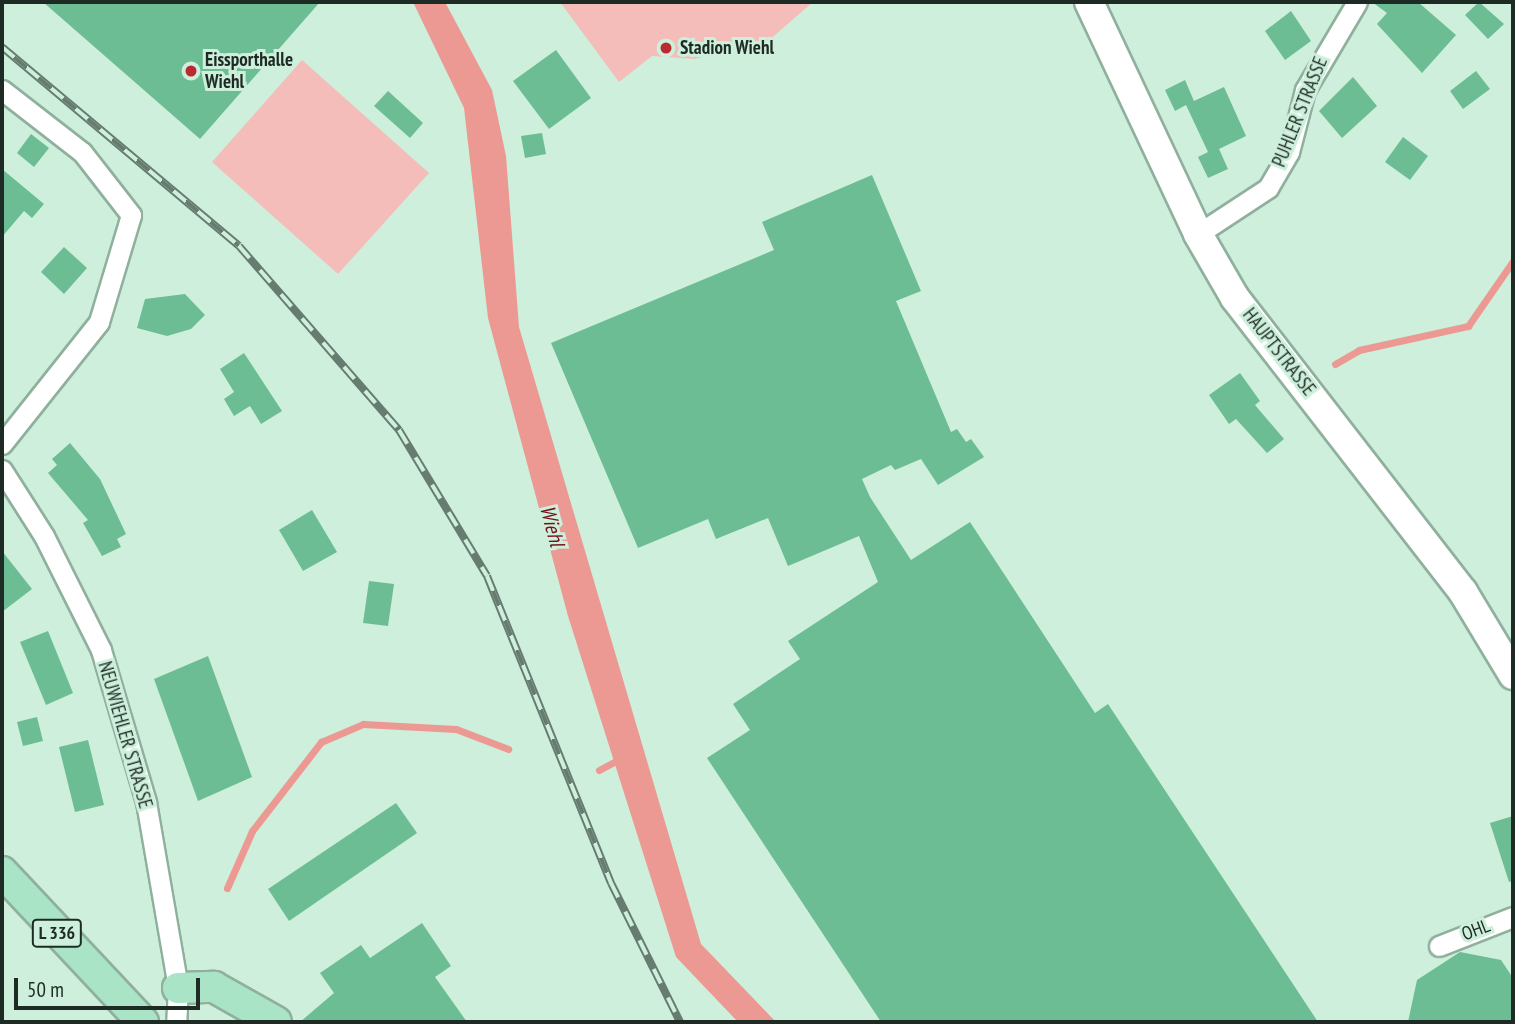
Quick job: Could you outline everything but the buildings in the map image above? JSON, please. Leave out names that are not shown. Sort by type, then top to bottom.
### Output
[{"type":"main road","name":"L 336","points":[[2,872],[113,994],[143,1022]]},
{"type":"main road","points":[[178,988],[214,987],[276,1022]]},
{"type":"street","name":"HAUPTSTRASSE","points":[[1089,2],[1198,234],[1235,298],[1463,592],[1513,675]]},
{"type":"street","name":"PUHLER STRASSE","points":[[1198,234],[1268,188],[1289,152],[1305,90],[1357,2]]},
{"type":"street","points":[[2,90],[82,152],[131,215],[99,322],[2,444]]},
{"type":"street","name":"NEUWIEHLER STRASSE","points":[[2,470],[44,536],[101,650],[146,802],[178,988],[176,1022]]},
{"type":"street","name":"OHL","points":[[1439,946],[1468,930],[1513,917]]},
{"type":"shaded area","name":"Stadion Wiehl","points":[[560,2],[813,2],[768,41],[694,59],[652,56],[619,82]]},
{"type":"shaded area","points":[[302,60],[429,173],[338,274],[212,162]]},
{"type":"water","name":"Wiehl","points":[[413,2],[445,2],[492,90],[506,156],[519,327],[701,944],[776,1022],[738,1022],[676,957],[568,616],[488,318],[464,108]]},
{"type":"waterway","points":[[1335,364],[1359,350],[1468,326],[1513,261]]},
{"type":"waterway","points":[[227,888],[252,831],[321,742],[363,724],[456,729],[508,749]]},
{"type":"waterway","points":[[599,770],[620,759]]},
{"type":"railway","points":[[2,47],[239,246],[399,430],[487,576],[611,883],[680,1022]]},
{"type":"place","name":"Stadion Wiehl","points":[[666,48]]},
{"type":"place","name":"Eissporthalle Wiehl","points":[[191,71]]}]
